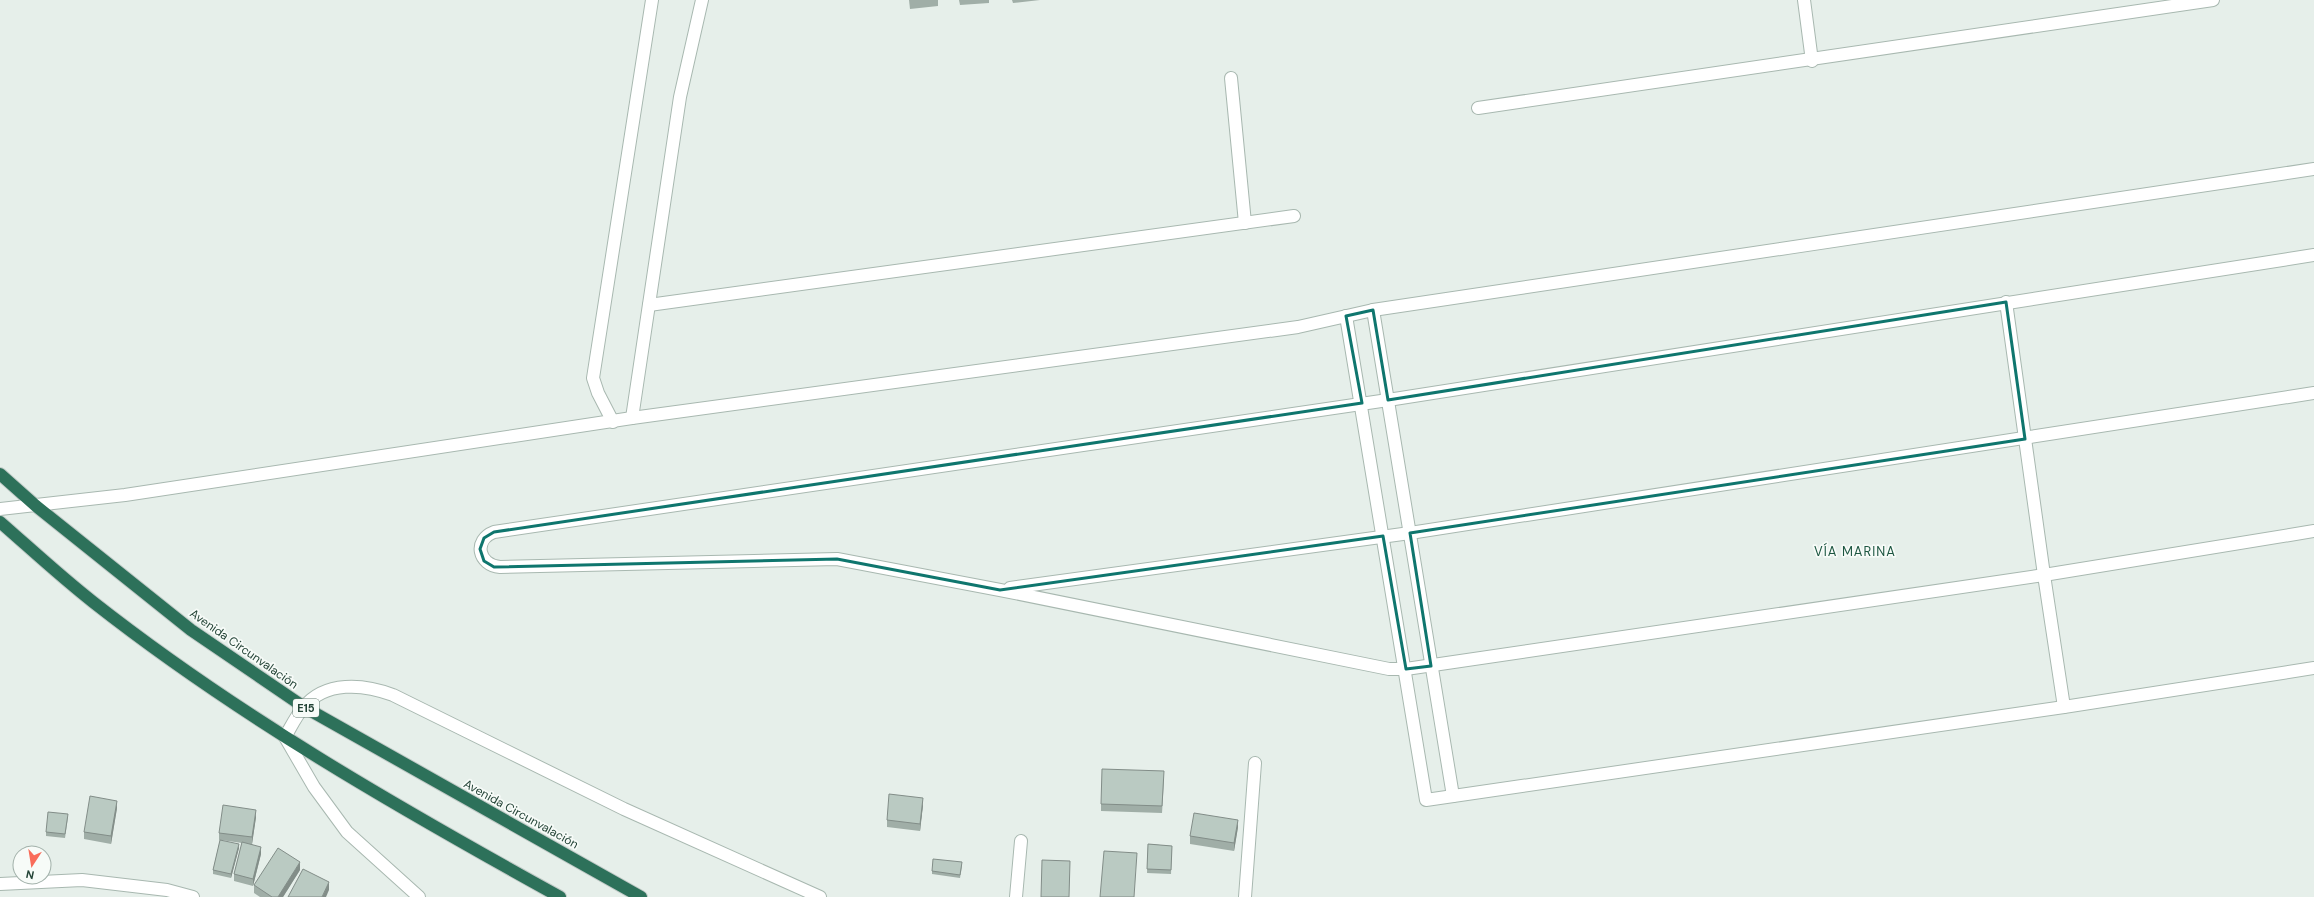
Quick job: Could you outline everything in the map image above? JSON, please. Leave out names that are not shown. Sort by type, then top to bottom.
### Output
[{"type":"highway","name":"Avenida Circunvalación","points":[[0,474],[36,506],[191,630],[304,707],[641,897]]},
{"type":"highway","points":[[0,522],[92,602],[200,680],[285,737],[339,772],[560,897]]},
{"type":"street","points":[[613,422],[598,393],[593,378],[652,0]]},
{"type":"street","points":[[632,418],[680,97],[702,0]]},
{"type":"street","points":[[1804,0],[1812,61]]},
{"type":"street","points":[[1478,108],[1812,61],[2213,0]]},
{"type":"street","points":[[1231,78],[1245,223]]},
{"type":"street","points":[[0,508],[36,506],[125,495],[632,418],[1298,327],[1373,310],[2314,169]]},
{"type":"street","points":[[649,305],[1294,216]]},
{"type":"street","points":[[2314,255],[2006,302],[1388,400],[494,532],[484,538],[480,550],[481,555],[488,565],[500,567],[837,559],[1000,590],[1389,669],[1406,669],[2044,575],[2314,531]]},
{"type":"street","points":[[2006,302],[2064,707]]},
{"type":"street","points":[[1373,310],[1453,796]]},
{"type":"street","points":[[1346,316],[1406,669],[1426,800],[2064,707],[2314,668]]},
{"type":"street","points":[[1000,590],[1410,533],[2314,394]]},
{"type":"street","points":[[419,897],[347,832],[314,787],[285,737],[304,707],[313,699],[331,690],[351,686],[374,687],[441,718],[624,809],[820,897]]},
{"type":"street","points":[[1246,897],[1255,764]]},
{"type":"street","points":[[1016,897],[1021,841]]},
{"type":"street","points":[[0,884],[82,880],[167,890],[193,897]]},
{"type":"highlighted area","points":[[2006,302],[2025,439],[1410,533],[1431,666],[1406,669],[1383,536],[1000,590],[837,559],[494,567],[484,561],[480,549],[484,538],[494,532],[1362,403],[1346,316],[1373,310],[1388,400]]},
{"type":"building","points":[[1102,769],[1164,771],[1162,806],[1101,804]]},
{"type":"building","points":[[889,794],[923,798],[920,824],[887,820]]},
{"type":"building","points":[[90,796],[117,801],[111,836],[84,832]]},
{"type":"building","points":[[223,805],[256,810],[252,837],[219,833]]},
{"type":"building","points":[[48,812],[68,814],[65,834],[46,832]]},
{"type":"building","points":[[1194,813],[1238,820],[1234,843],[1190,836]]},
{"type":"building","points":[[220,840],[239,844],[231,874],[213,870]]},
{"type":"building","points":[[242,842],[261,847],[253,879],[234,874]]},
{"type":"building","points":[[1148,844],[1172,846],[1171,870],[1147,869]]},
{"type":"building","points":[[278,848],[300,862],[278,897],[272,897],[254,885]]},
{"type":"building","points":[[1104,851],[1137,853],[1134,897],[1100,897]]},
{"type":"building","points":[[933,859],[962,862],[960,875],[932,871]]},
{"type":"building","points":[[1042,860],[1070,861],[1069,897],[1041,897]]},
{"type":"building","points":[[303,869],[329,882],[322,897],[288,897]]},
{"type":"district","name":"VÍA MARINA","points":[[1855,551]]}]
